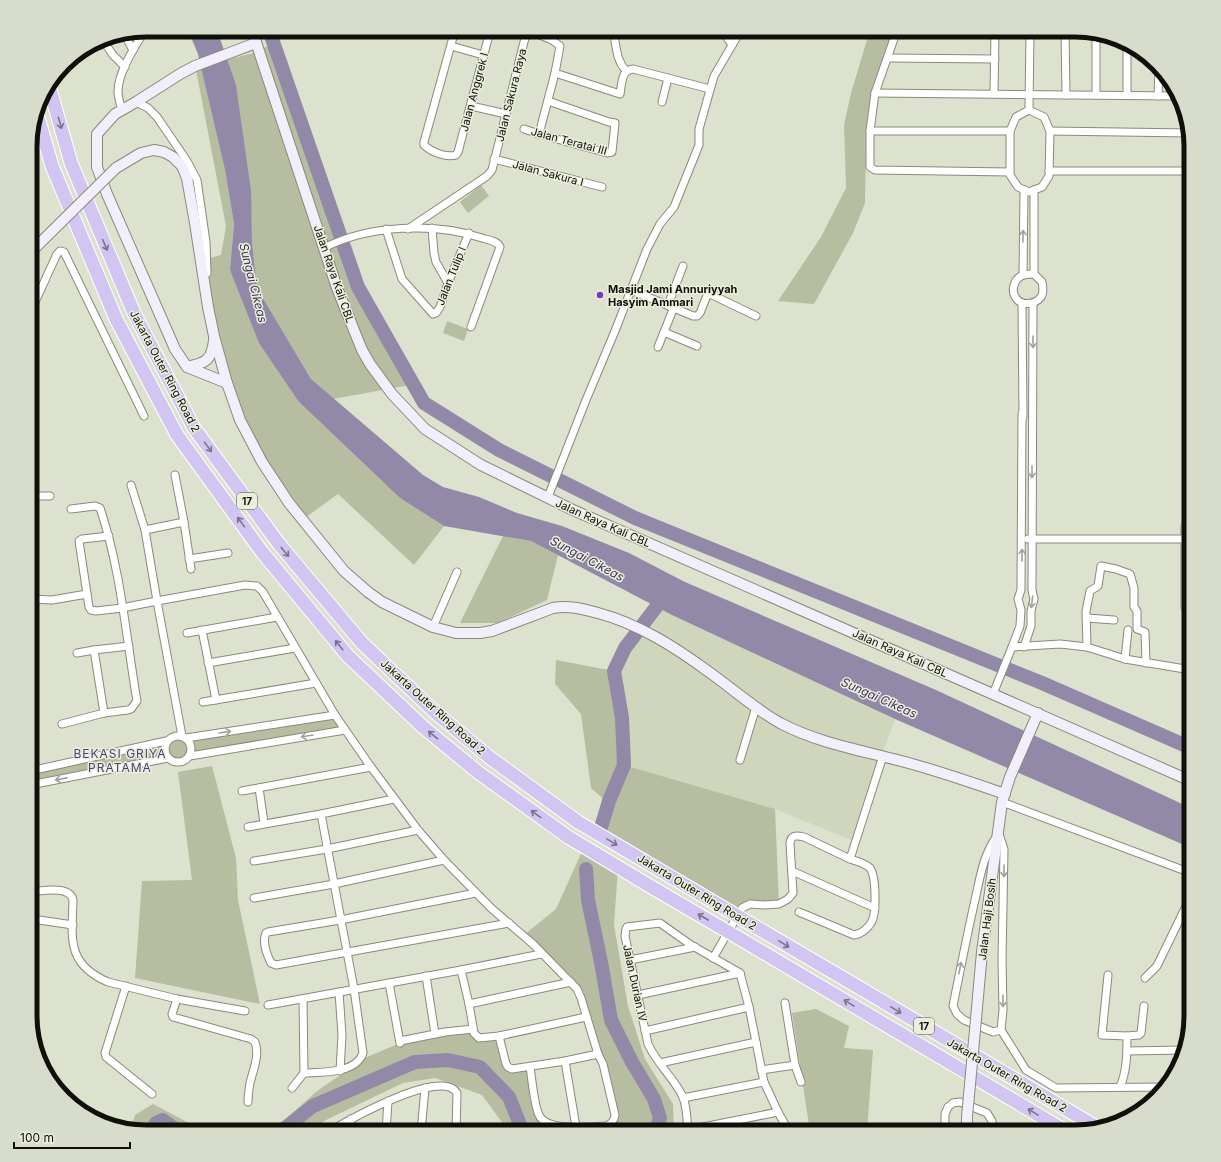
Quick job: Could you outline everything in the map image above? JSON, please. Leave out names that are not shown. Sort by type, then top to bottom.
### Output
[{"type":"highway","name":"Jakarta Outer Ring Road 2","points":[[51,93],[71,163],[134,313],[194,428],[279,544],[362,643],[436,713],[489,757],[578,822],[1091,1124]]},
{"type":"highway","name":"Jakarta Outer Ring Road 2","points":[[40,124],[52,166],[116,319],[177,435],[262,552],[348,656],[417,722],[479,773],[568,837],[1055,1125]]},
{"type":"street","points":[[122,110],[118,90],[125,67],[132,50],[140,37]]},
{"type":"street","name":"Jalan Raya Kali CBL","points":[[254,37],[337,288],[362,350],[370,364],[401,405],[425,429],[497,474],[758,592],[1184,778]]},
{"type":"street","points":[[453,37],[451,46],[484,55]]},
{"type":"street","name":"Jalan Anggrek I","points":[[451,46],[424,142],[424,145],[430,150],[451,156],[456,155],[459,148],[489,37]]},
{"type":"street","name":"Jalan Sakura Raya","points":[[408,229],[487,176],[492,170],[526,37]]},
{"type":"street","points":[[539,134],[555,73],[560,46],[545,37]]},
{"type":"street","points":[[727,37],[732,45]]},
{"type":"street","points":[[548,497],[647,249],[660,224],[674,207],[699,145],[699,129],[717,68],[737,37]]},
{"type":"street","points":[[895,37],[875,93],[870,131],[870,167],[875,170],[1010,172]]},
{"type":"street","points":[[994,94],[995,37]]},
{"type":"street","points":[[1029,110],[1030,37]]},
{"type":"street","points":[[1065,37],[1066,95]]},
{"type":"street","points":[[126,39],[132,50]]},
{"type":"street","points":[[1096,39],[1096,95]]},
{"type":"street","points":[[615,41],[620,64],[626,71]]},
{"type":"street","points":[[227,383],[187,367],[175,349],[107,194],[97,167],[97,134],[115,114],[180,74],[198,65],[256,43]]},
{"type":"street","points":[[106,45],[112,55],[125,67]]},
{"type":"street","points":[[1127,50],[1127,95]]},
{"type":"street","points":[[888,58],[995,59]]},
{"type":"street","points":[[626,71],[633,69],[710,89]]},
{"type":"street","points":[[555,73],[620,94],[626,71]]},
{"type":"street","points":[[1158,96],[1159,76]]},
{"type":"street","points":[[662,102],[668,78]]},
{"type":"street","points":[[875,93],[1172,96]]},
{"type":"street","name":"Jalan Teratai III","points":[[524,129],[607,153],[610,153],[613,150],[615,123],[548,101]]},
{"type":"street","points":[[136,102],[148,108],[157,117],[187,161],[197,180],[206,242],[208,307]]},
{"type":"street","points":[[471,106],[506,114]]},
{"type":"street","points":[[1029,110],[1044,117],[1050,131],[1049,176],[1042,187],[1029,192],[1018,187],[1010,176],[1010,131],[1016,117],[1029,110]]},
{"type":"street","points":[[870,131],[1010,131]]},
{"type":"street","points":[[1050,131],[1183,134]]},
{"type":"street","points":[[37,246],[116,168],[141,152],[154,150],[164,152],[173,157],[182,166],[187,178],[196,223],[208,307],[214,336],[227,383],[240,420],[275,483],[289,503],[344,571],[358,584],[382,602],[433,627],[456,633],[480,633],[492,631],[553,608],[563,606],[582,608],[616,618],[659,638],[710,672],[756,707],[780,722],[812,738],[883,756],[1003,798],[1184,870]]},
{"type":"street","name":"Jalan Sakura I","points":[[494,159],[602,188]]},
{"type":"street","points":[[1049,171],[1184,171]]},
{"type":"street","points":[[1023,275],[1024,190]]},
{"type":"street","points":[[1034,190],[1034,274],[1042,282],[1043,290],[1040,297],[1033,303],[1022,303],[1015,298],[1013,289],[1016,281],[1023,275],[1034,274]]},
{"type":"street","points":[[324,248],[336,242],[386,229],[432,228],[469,233],[497,243],[500,247],[471,327]]},
{"type":"street","points":[[432,228],[436,262],[448,282]]},
{"type":"street","name":"Jalan Tulip I","points":[[386,229],[402,279],[433,314],[436,313],[440,307],[448,282],[469,233]]},
{"type":"street","points":[[37,298],[57,254],[60,251],[64,252],[144,416]]},
{"type":"street","points":[[658,347],[664,332],[683,266]]},
{"type":"street","points":[[631,290],[693,316],[697,316],[700,313],[708,293],[756,316]]},
{"type":"street","points":[[993,694],[1021,621],[1021,610],[1018,599],[1021,590],[1022,539],[1022,303]]},
{"type":"street","points":[[1024,646],[1031,626],[1031,611],[1034,599],[1032,590],[1033,303]]},
{"type":"street","points":[[664,332],[697,346]]},
{"type":"street","points":[[187,367],[200,364],[210,358],[213,351],[214,336]]},
{"type":"street","points":[[1022,415],[1033,417]]},
{"type":"street","points":[[175,475],[191,569]]},
{"type":"street","points":[[131,485],[145,530],[157,601],[184,737],[190,743],[190,756]]},
{"type":"street","points":[[37,496],[50,496]]},
{"type":"street","points":[[62,724],[104,713],[131,708],[137,701],[110,536],[99,507],[95,506],[71,509]]},
{"type":"street","points":[[145,530],[184,522]]},
{"type":"street","points":[[110,536],[82,539],[80,541],[86,594],[89,607],[93,611],[122,608],[245,585],[257,586],[263,592],[335,715],[394,799],[418,830],[476,893],[571,982],[579,994],[610,1089],[615,1115],[614,1119],[608,1125]]},
{"type":"street","points":[[1022,539],[1184,539]]},
{"type":"street","points":[[189,559],[228,553]]},
{"type":"street","points":[[1087,647],[1086,611],[1090,591],[1098,586],[1101,566],[1116,568],[1130,574],[1134,588],[1134,607],[1137,611],[1137,629],[1145,632],[1146,663]]},
{"type":"street","points":[[433,627],[457,572]]},
{"type":"street","points":[[37,599],[52,600],[86,594]]},
{"type":"street","points":[[187,633],[278,617]]},
{"type":"street","points":[[1087,618],[1114,620]]},
{"type":"street","points":[[202,630],[216,700]]},
{"type":"street","points":[[1125,659],[1128,630]]},
{"type":"street","points":[[1012,647],[1060,644],[1087,647],[1125,659],[1184,669]]},
{"type":"street","points":[[77,653],[129,646]]},
{"type":"street","points":[[208,663],[295,648]]},
{"type":"street","points":[[94,650],[104,713]]},
{"type":"street","points":[[203,702],[316,683]]},
{"type":"street","points":[[740,760],[756,707]]},
{"type":"street","name":"Jalan Haji Bosih","points":[[966,1125],[982,952],[1003,798],[1010,777],[1038,713]]},
{"type":"street","points":[[37,769],[166,741],[173,736],[184,737],[335,715]]},
{"type":"street","points":[[166,741],[164,750],[168,758],[174,762],[181,762],[190,756],[345,730]]},
{"type":"street","points":[[850,859],[883,756]]},
{"type":"street","points":[[37,784],[168,758]]},
{"type":"street","points":[[242,791],[371,767]]},
{"type":"street","points":[[259,788],[264,823]]},
{"type":"street","points":[[248,826],[321,814],[394,799]]},
{"type":"street","points":[[304,1073],[340,1070],[358,1061],[363,1053],[354,989],[321,814]]},
{"type":"street","points":[[254,861],[327,849],[418,830]]},
{"type":"street","points":[[999,833],[1004,849],[1002,960],[1003,1010],[1001,1030],[1026,1070],[1056,1088],[1120,1086],[1158,1087]]},
{"type":"street","points":[[999,833],[989,847],[982,869],[964,947],[953,1006],[957,1014],[964,1020],[993,1032],[1001,1030]]},
{"type":"street","points":[[713,958],[742,908],[750,904],[778,904],[788,899],[793,893],[790,843],[791,839],[795,835],[804,837],[868,866],[873,874],[875,908],[872,922],[859,934],[854,935],[799,912]]},
{"type":"street","points":[[254,898],[334,884],[444,860]]},
{"type":"street","points":[[792,871],[875,908]]},
{"type":"street","points":[[37,891],[55,890],[68,892],[71,894],[73,900],[73,949],[79,960],[100,978],[126,986],[177,998],[245,1011]]},
{"type":"street","points":[[476,893],[340,920],[268,932],[264,937],[267,954],[270,962],[274,965],[509,923]]},
{"type":"street","points":[[1145,978],[1157,966],[1184,910]]},
{"type":"street","points":[[37,919],[72,925]]},
{"type":"street","name":"Jalan Durian IV","points":[[687,1125],[683,1098],[653,1055],[645,1031],[625,936],[626,929],[627,927],[660,923],[695,947],[740,973]]},
{"type":"street","points":[[630,960],[695,947]]},
{"type":"street","points":[[268,1005],[541,954]]},
{"type":"street","points":[[461,970],[473,1029],[475,1035],[480,1038],[499,1036],[586,1017]]},
{"type":"street","points":[[638,995],[740,973],[749,1007],[764,1082],[785,1125]]},
{"type":"street","points":[[1108,975],[1102,1035],[1139,1035],[1141,1033],[1144,1006]]},
{"type":"street","points":[[426,976],[435,1034]]},
{"type":"street","points":[[469,1004],[571,982]]},
{"type":"street","points":[[389,983],[400,1042],[435,1034],[473,1029]]},
{"type":"street","points":[[126,986],[106,1057],[152,1094]]},
{"type":"street","points":[[339,992],[342,1035],[340,1070]]},
{"type":"street","points":[[177,998],[172,1014],[173,1017],[251,1039],[255,1042],[257,1046],[256,1060],[249,1090],[248,1102]]},
{"type":"street","points":[[292,1088],[304,1073],[303,998]]},
{"type":"street","points":[[785,1003],[796,1065],[802,1082]]},
{"type":"street","points":[[645,1031],[749,1007]]},
{"type":"street","points":[[499,1036],[506,1064],[508,1067],[514,1069],[598,1054]]},
{"type":"street","points":[[1120,1086],[1124,1078],[1127,1051],[1126,1036]]},
{"type":"street","points":[[660,1063],[756,1042]]},
{"type":"street","points":[[1127,1051],[1178,1050]]},
{"type":"street","points":[[565,1061],[576,1125]]},
{"type":"street","points":[[761,1070],[796,1065]]},
{"type":"street","points":[[530,1067],[540,1117],[549,1124],[553,1125]]},
{"type":"street","points":[[683,1098],[764,1082]]},
{"type":"street","points":[[340,1125],[388,1101],[425,1088],[445,1087],[456,1091],[458,1099],[456,1125]]},
{"type":"street","points":[[422,1125],[425,1088]]},
{"type":"street","points":[[386,1125],[388,1101]]},
{"type":"street","points":[[945,1125],[945,1114],[948,1107],[953,1103],[960,1102],[987,1113],[992,1121],[992,1125]]},
{"type":"street","points":[[716,1125],[778,1112]]},
{"type":"street","points":[[351,1119],[351,1125]]},
{"type":"shaded area","points":[[868,37],[892,37],[873,90],[868,114],[866,135],[865,203],[853,233],[814,304],[778,301],[821,237],[846,188],[844,125],[851,93]]},
{"type":"shaded area","points":[[274,43],[353,274],[376,332],[410,385],[333,399],[311,379],[257,288],[227,60],[253,53]]},
{"type":"shaded area","points":[[202,68],[225,170],[234,224],[230,270],[299,402],[400,498],[444,526],[414,565],[338,494],[302,520],[245,430],[208,307],[206,259],[221,255],[226,226],[196,70]]},
{"type":"shaded area","points":[[481,185],[489,196],[468,213],[460,202]]},
{"type":"shaded area","points":[[447,321],[468,329],[464,341],[443,333]]},
{"type":"shaded area","points":[[503,536],[531,541],[558,555],[547,600],[498,623],[460,623]]},
{"type":"shaded area","points":[[657,607],[895,719],[851,840],[775,809],[624,765],[622,718],[614,671],[627,647]]},
{"type":"shaded area","points":[[556,660],[614,671],[622,717],[624,765],[775,809],[779,904],[750,904],[737,916],[599,834],[608,803],[591,788],[581,714],[555,684]]},
{"type":"shaded area","points":[[335,715],[345,730],[190,756],[179,762],[168,758],[37,784],[37,769],[166,741],[173,736]]},
{"type":"shaded area","points":[[212,766],[236,858],[238,900],[260,1004],[135,978],[142,881],[192,880],[178,772]]},
{"type":"shaded area","points":[[584,847],[618,867],[614,925],[628,1006],[645,1059],[673,1104],[674,1125],[607,1125],[615,1115],[581,998],[524,935],[556,909]]},
{"type":"shaded area","points":[[816,1009],[849,1026],[844,1048],[873,1050],[868,1125],[809,1125],[792,1013]]},
{"type":"shaded area","points":[[473,1029],[475,1035],[499,1036],[507,1066],[530,1067],[539,1117],[549,1124],[578,1125],[504,1125],[482,1095],[435,1078],[403,1083],[324,1121],[320,1125],[279,1125],[317,1091],[367,1057],[400,1043]]},
{"type":"shaded area","points":[[153,1104],[193,1125],[132,1124],[135,1115]]},
{"type":"water","name":"Sungai Cikeas","points":[[191,37],[219,37],[236,85],[251,191],[252,242],[257,288],[311,379],[423,475],[443,487],[479,497],[517,513],[562,526],[629,553],[685,582],[936,690],[1184,805],[1184,845],[895,719],[672,615],[531,541],[444,526],[400,498],[299,402],[259,343],[230,270],[234,224],[225,170],[198,54]]},
{"type":"waterway","points":[[271,37],[358,287],[424,403],[499,450],[635,518],[1042,683],[1184,745]]},
{"type":"waterway","points":[[599,834],[609,801],[624,765],[622,718],[614,671],[625,648],[660,602]]},
{"type":"waterway","points":[[586,869],[588,900],[611,1020],[632,1062],[654,1099],[660,1118],[658,1125]]},
{"type":"waterway","points":[[289,1125],[313,1106],[415,1062],[448,1060],[480,1067],[509,1097],[520,1125]]},
{"type":"waterway","points":[[155,1125],[163,1120],[170,1125]]},
{"type":"place","name":"Masjid Jami Annuriyyah Hasyim Ammari","points":[[600,295]]},
{"type":"district","name":"BEKASI GRIYA PRATAMA","points":[[120,761]]}]
